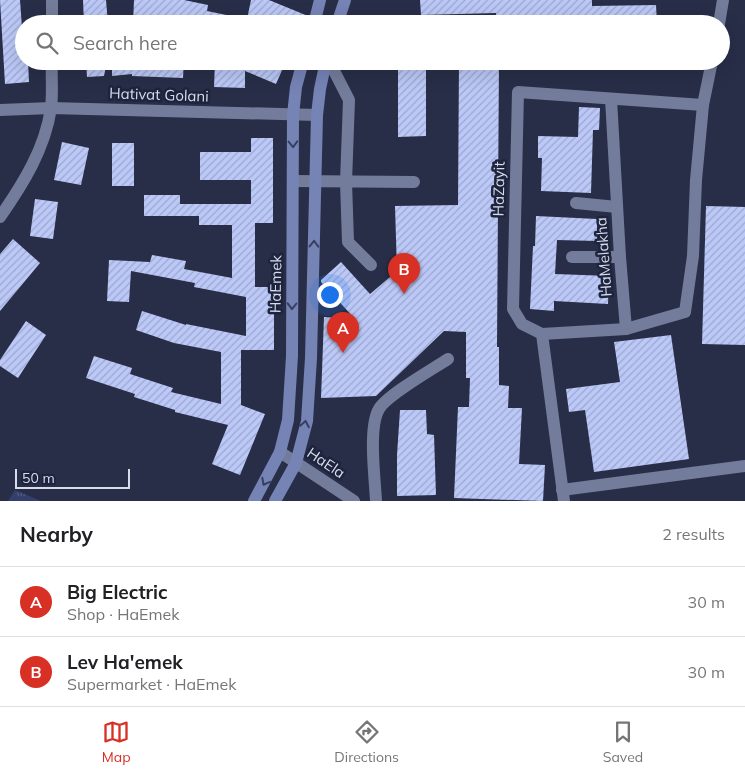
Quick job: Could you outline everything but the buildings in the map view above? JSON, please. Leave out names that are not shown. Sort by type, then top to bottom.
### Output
[{"type":"main road","points":[[316,15],[320,0]]},
{"type":"main road","points":[[340,15],[345,0]]},
{"type":"main road","name":"HaEmek","points":[[254,501],[280,452],[288,420],[292,356],[293,115],[296,87],[301,70]]},
{"type":"main road","points":[[276,501],[296,463],[306,421],[311,358],[317,115],[325,70]]},
{"type":"street","points":[[52,0],[52,15]]},
{"type":"street","points":[[720,15],[723,0]]},
{"type":"street","points":[[0,217],[18,190],[40,149],[51,108],[52,70]]},
{"type":"street","points":[[332,70],[349,100],[346,182],[348,242],[371,265]]},
{"type":"street","points":[[710,70],[703,105],[696,180],[693,256],[686,312],[626,329],[542,334],[563,495],[745,466]]},
{"type":"street","name":"HaZayit","points":[[542,334],[522,324],[514,309],[518,92],[703,105]]},
{"type":"street","name":"HaMelakha","points":[[611,99],[626,329]]},
{"type":"street","name":"Hativat Golani","points":[[0,110],[51,108],[317,115]]},
{"type":"street","points":[[294,181],[414,182]]},
{"type":"street","points":[[576,204],[617,207]]},
{"type":"street","points":[[572,257],[620,257]]},
{"type":"street","points":[[376,501],[374,427],[379,408],[393,395],[448,358]]},
{"type":"street","name":"HaEla","points":[[280,452],[354,501]]},
{"type":"green space","points":[[15,490],[41,501],[8,501]]},
{"type":"place","name":"Lev Ha'emek","points":[[404,294]]},
{"type":"place","name":"Big Electric","points":[[343,353]]}]
